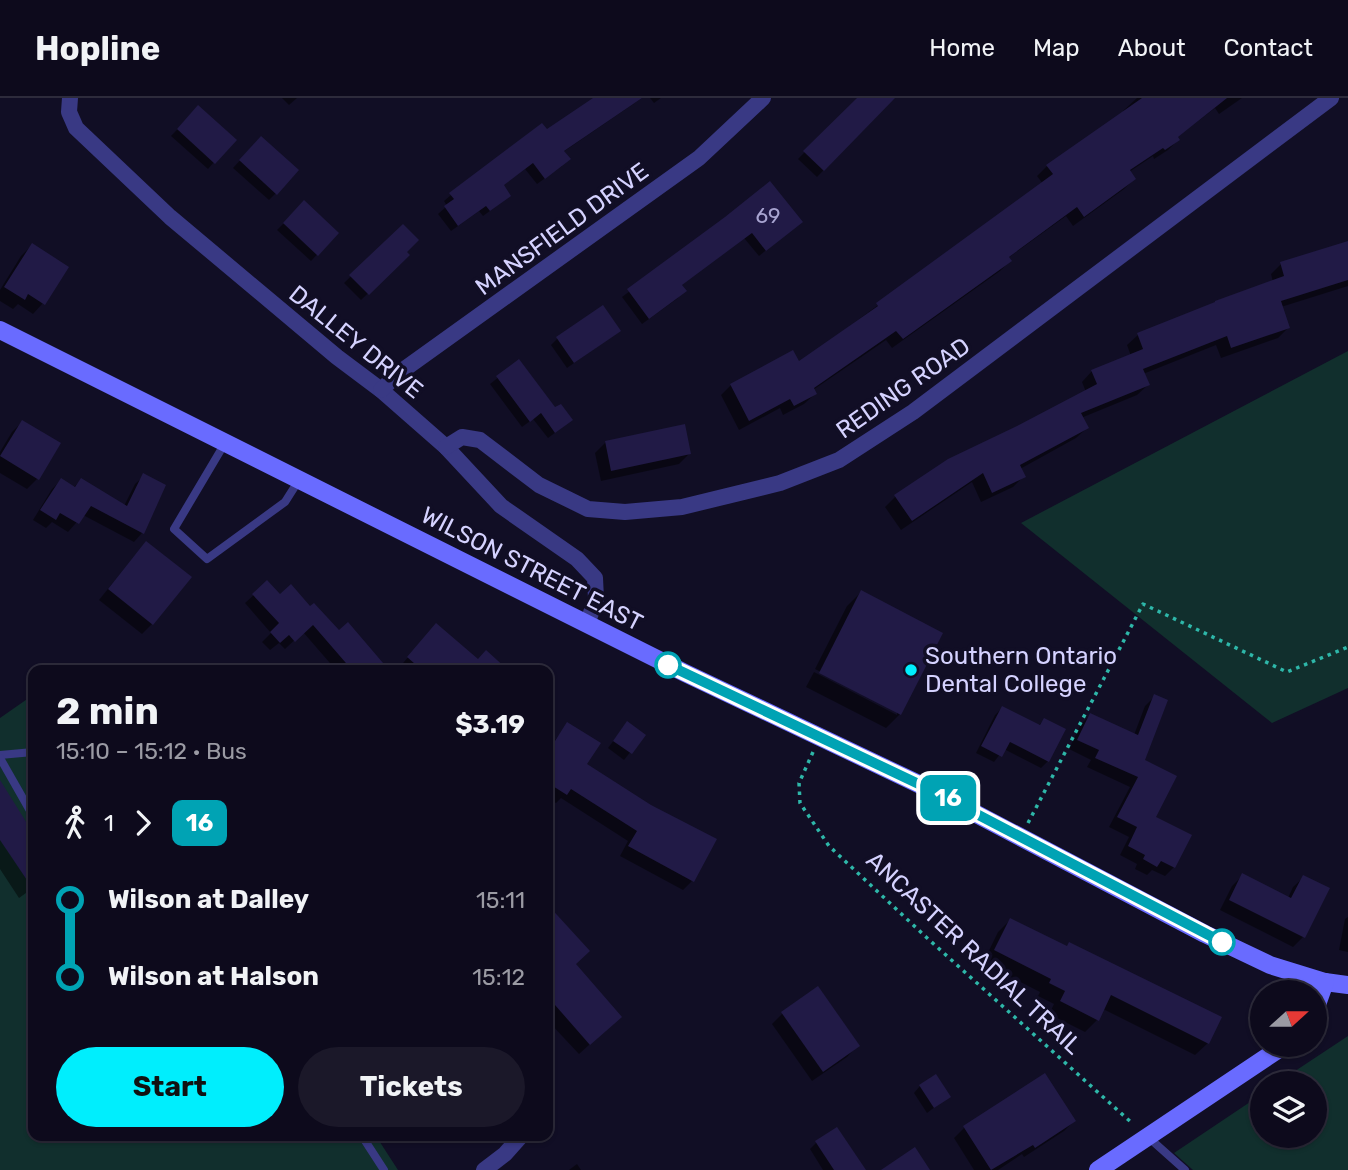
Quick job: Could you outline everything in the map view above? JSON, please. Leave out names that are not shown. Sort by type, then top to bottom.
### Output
[{"type":"main road","name":"WILSON STREET EAST","points":[[0,330],[587,624],[925,787],[1205,934],[1270,965],[1319,980]]},
{"type":"main road","name":"WILSON STREET EAST","points":[[1327,982],[1348,985]]},
{"type":"main road","points":[[1098,1170],[1267,1057]]},
{"type":"street","name":"DALLEY DRIVE","points":[[70,98],[69,112],[76,128],[170,217],[337,357],[381,390],[446,447],[501,506],[577,558],[595,578],[596,599],[587,624]]},
{"type":"street","name":"MANSFIELD DRIVE","points":[[381,390],[399,373],[699,158],[763,98]]},
{"type":"street","name":"REDING ROAD","points":[[446,447],[462,437],[480,440],[539,485],[588,509],[625,512],[682,507],[780,483],[816,470],[839,460],[913,412],[1331,98]]},
{"type":"street","points":[[484,1170],[517,1141]]},
{"type":"lane","points":[[225,443],[174,529],[207,559],[285,502],[299,480]]},
{"type":"lane","points":[[28,753],[0,757],[28,807]]},
{"type":"lane","points":[[1147,1137],[1185,1170]]},
{"type":"lane","points":[[365,1141],[384,1170]]},
{"type":"path","points":[[1021,837],[1143,604],[1287,671],[1348,647]]},
{"type":"path","name":"ANCASTER RADIAL TRAIL","points":[[820,737],[799,783],[800,803],[829,846],[1147,1137]]},
{"type":"green space","points":[[1348,351],[1348,688],[1272,723],[1021,523]]},
{"type":"green space","points":[[28,698],[28,1141],[379,1141],[398,1170],[0,1170],[0,718]]},
{"type":"green space","points":[[1348,1036],[1348,1170],[1193,1170],[1174,1153],[1250,1102],[1250,1148],[1327,1148],[1327,1071],[1295,1071],[1316,1057],[1327,1057],[1327,1050]]},
{"type":"building","points":[[593,98],[642,98],[564,151],[571,159],[545,179],[533,163],[504,185],[511,196],[490,211],[486,206],[458,226],[444,206],[454,199],[449,193],[542,123],[547,129]]},
{"type":"building","points":[[857,98],[895,98],[824,171],[803,151]]},
{"type":"building","points":[[1142,98],[1227,98],[1178,137],[1180,140],[1130,170],[1136,179],[1084,217],[1077,207],[1009,257],[1012,261],[903,339],[896,331],[814,388],[817,394],[794,406],[790,399],[749,421],[730,384],[793,350],[799,361],[878,306],[876,303],[1053,174],[1046,165]]},
{"type":"building","points":[[198,105],[237,140],[215,164],[177,129]]},
{"type":"building","points":[[261,136],[299,170],[277,195],[239,160]]},
{"type":"building","points":[[770,181],[803,222],[766,251],[752,233],[682,285],[687,291],[649,319],[627,289]]},
{"type":"building","points":[[304,200],[339,233],[318,256],[283,223]]},
{"type":"building","points":[[403,224],[419,240],[407,252],[410,255],[369,295],[349,275]]},
{"type":"building","points":[[1348,241],[1348,280],[1281,301],[1290,328],[1231,348],[1227,336],[1143,369],[1150,385],[1081,413],[1089,428],[1020,465],[1026,477],[992,493],[983,473],[912,521],[894,495],[948,459],[1097,384],[1091,370],[1143,349],[1137,333],[1284,276],[1280,262]]},
{"type":"building","points":[[32,243],[69,267],[45,305],[28,294],[25,300],[4,287]]},
{"type":"building","points":[[603,305],[621,331],[574,363],[556,337]]},
{"type":"building","points":[[519,359],[555,407],[561,404],[573,420],[555,433],[541,413],[530,422],[496,376]]},
{"type":"building","points":[[22,420],[61,443],[39,480],[0,456]]},
{"type":"building","points":[[685,424],[691,454],[611,471],[605,441]]},
{"type":"building","points":[[143,473],[166,485],[144,534],[91,506],[79,524],[60,513],[56,520],[40,510],[61,478],[75,487],[81,478],[127,506]]},
{"type":"building","points":[[146,541],[192,577],[153,625],[108,589]]},
{"type":"building","points":[[267,580],[280,594],[291,584],[310,606],[314,603],[339,630],[348,622],[385,665],[348,665],[313,625],[295,642],[289,635],[280,643],[270,632],[279,623],[252,594]]},
{"type":"building","points":[[861,590],[943,633],[901,715],[819,673]]},
{"type":"building","points":[[436,623],[478,659],[486,650],[502,665],[416,665],[407,657]]},
{"type":"building","points":[[1154,694],[1168,700],[1145,760],[1177,776],[1156,817],[1192,835],[1175,868],[1161,861],[1157,867],[1143,859],[1145,855],[1128,846],[1137,827],[1117,817],[1138,777],[1095,758],[1099,750],[1077,740],[1090,713],[1138,735]]},
{"type":"building","points":[[1002,706],[1040,725],[1044,718],[1066,729],[1049,762],[1010,742],[1002,757],[981,746]]},
{"type":"building","points":[[627,721],[646,735],[632,754],[613,741]]},
{"type":"building","points":[[567,722],[601,743],[587,764],[651,805],[717,839],[694,882],[628,846],[637,831],[571,789],[567,795],[553,786],[553,744]]},
{"type":"building","points":[[0,780],[28,825],[28,882],[0,840]]},
{"type":"building","points":[[1242,873],[1291,898],[1303,875],[1330,888],[1305,938],[1229,900]]},
{"type":"building","points":[[553,910],[590,951],[576,964],[622,1017],[590,1045],[553,1003]]},
{"type":"building","points":[[1010,918],[1067,946],[1069,942],[1222,1017],[1209,1044],[1111,995],[1099,1021],[1060,1001],[1065,991],[1049,983],[1051,979],[994,950]]},
{"type":"building","points":[[818,986],[860,1046],[823,1072],[781,1012]]},
{"type":"building","points":[[1045,1073],[1076,1121],[1035,1148],[1033,1145],[991,1170],[963,1126]]},
{"type":"building","points":[[936,1074],[951,1097],[934,1108],[919,1085]]},
{"type":"building","points":[[837,1127],[866,1170],[834,1170],[815,1141]]},
{"type":"building","points":[[915,1147],[930,1170],[881,1170]]},
{"type":"bus line","name":"16","points":[[668,665],[925,787],[1222,942]]},
{"type":"place","name":"Southern Ontario Dental College","points":[[911,670]]}]
